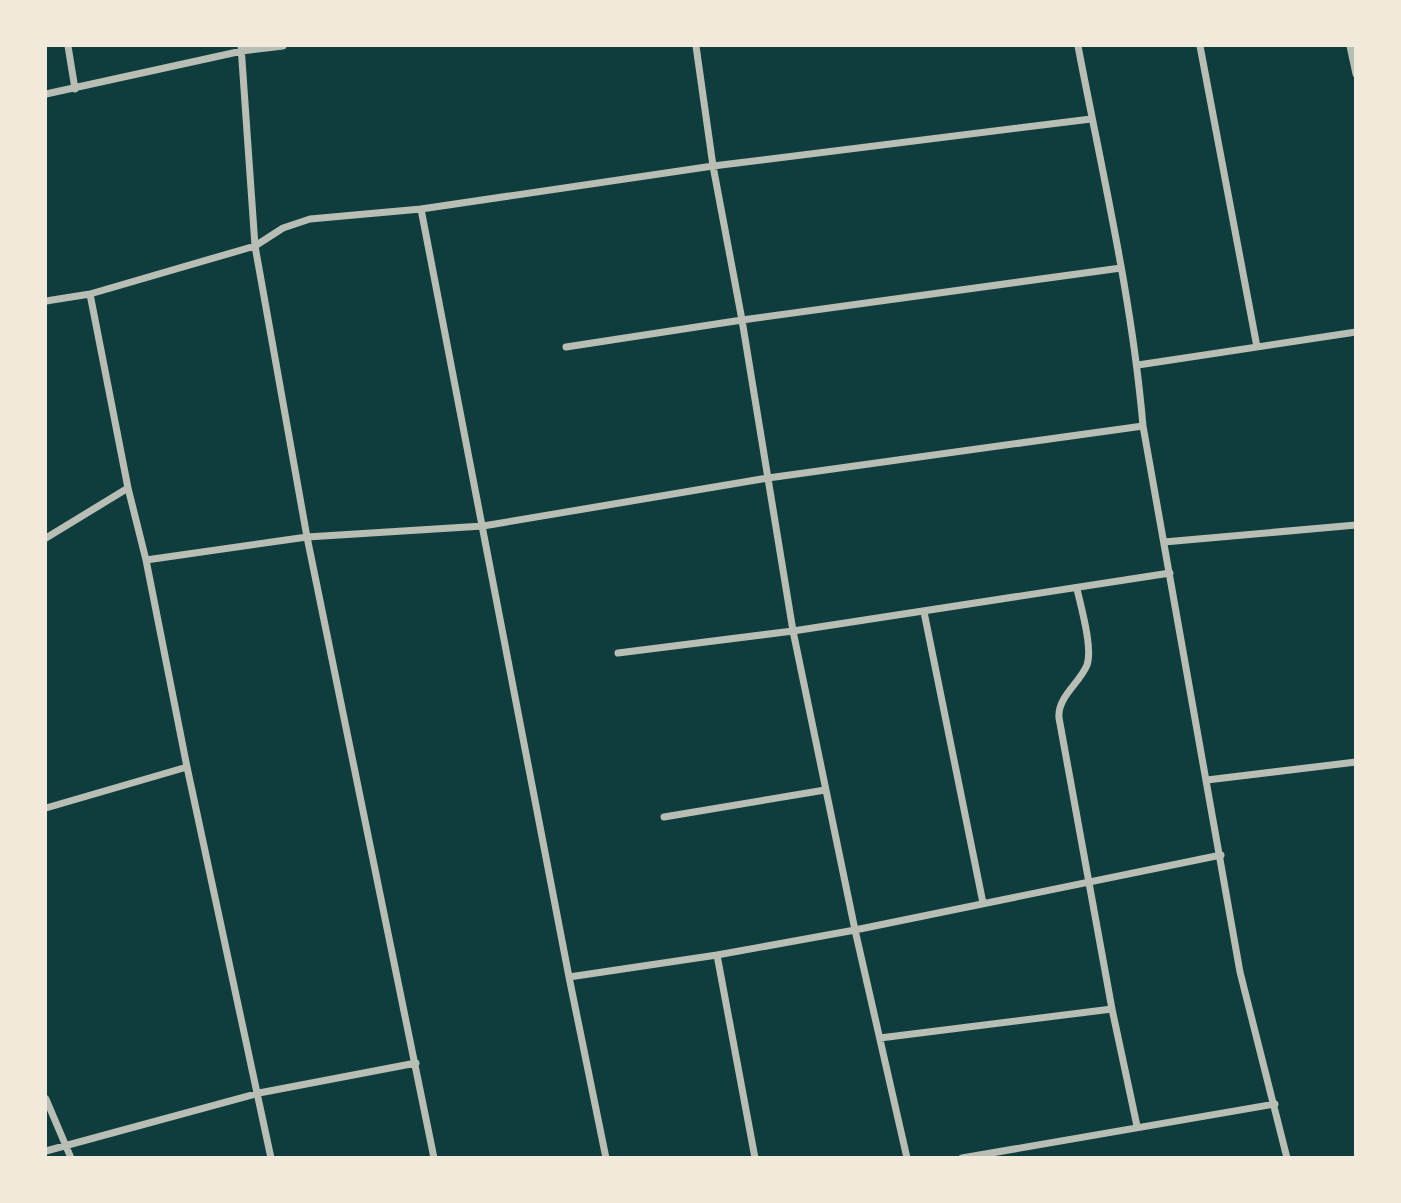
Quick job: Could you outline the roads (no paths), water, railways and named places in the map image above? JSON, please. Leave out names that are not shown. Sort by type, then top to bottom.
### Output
[{"type":"street","points":[[68,46],[75,89]]},
{"type":"street","points":[[46,94],[241,48],[283,46]]},
{"type":"street","points":[[696,46],[713,166],[742,320],[793,631],[855,930],[907,1157]]},
{"type":"street","points":[[1078,46],[1138,365],[1143,426],[1240,972],[1287,1157]]},
{"type":"street","points":[[1200,46],[1257,347]]},
{"type":"street","points":[[1350,46],[1356,74]]},
{"type":"street","points":[[241,48],[255,246],[307,537],[434,1157]]},
{"type":"street","points":[[46,301],[90,294],[255,246],[283,228],[310,219],[421,209],[713,166],[1091,119]]},
{"type":"street","points":[[421,209],[606,1157]]},
{"type":"street","points":[[566,347],[1121,268]]},
{"type":"street","points":[[90,294],[128,488],[146,560],[187,767],[271,1157]]},
{"type":"street","points":[[1138,365],[1356,332]]},
{"type":"street","points":[[146,560],[307,537],[483,526],[768,478],[1143,426]]},
{"type":"street","points":[[46,538],[128,488]]},
{"type":"street","points":[[1164,542],[1356,524]]},
{"type":"street","points":[[618,653],[793,631],[1170,573]]},
{"type":"street","points":[[1077,589],[1089,656],[1084,670],[1058,711],[1112,1009],[1137,1126]]},
{"type":"street","points":[[924,612],[983,903]]},
{"type":"street","points":[[1207,780],[1356,762]]},
{"type":"street","points":[[46,808],[187,767]]},
{"type":"street","points":[[664,817],[825,790]]},
{"type":"street","points":[[569,977],[717,955],[855,930],[1221,855]]},
{"type":"street","points":[[717,955],[755,1157]]},
{"type":"street","points":[[880,1038],[1112,1009]]},
{"type":"street","points":[[46,1151],[259,1093],[416,1063]]},
{"type":"street","points":[[46,1099],[71,1157]]},
{"type":"street","points":[[962,1157],[1275,1104]]}]
